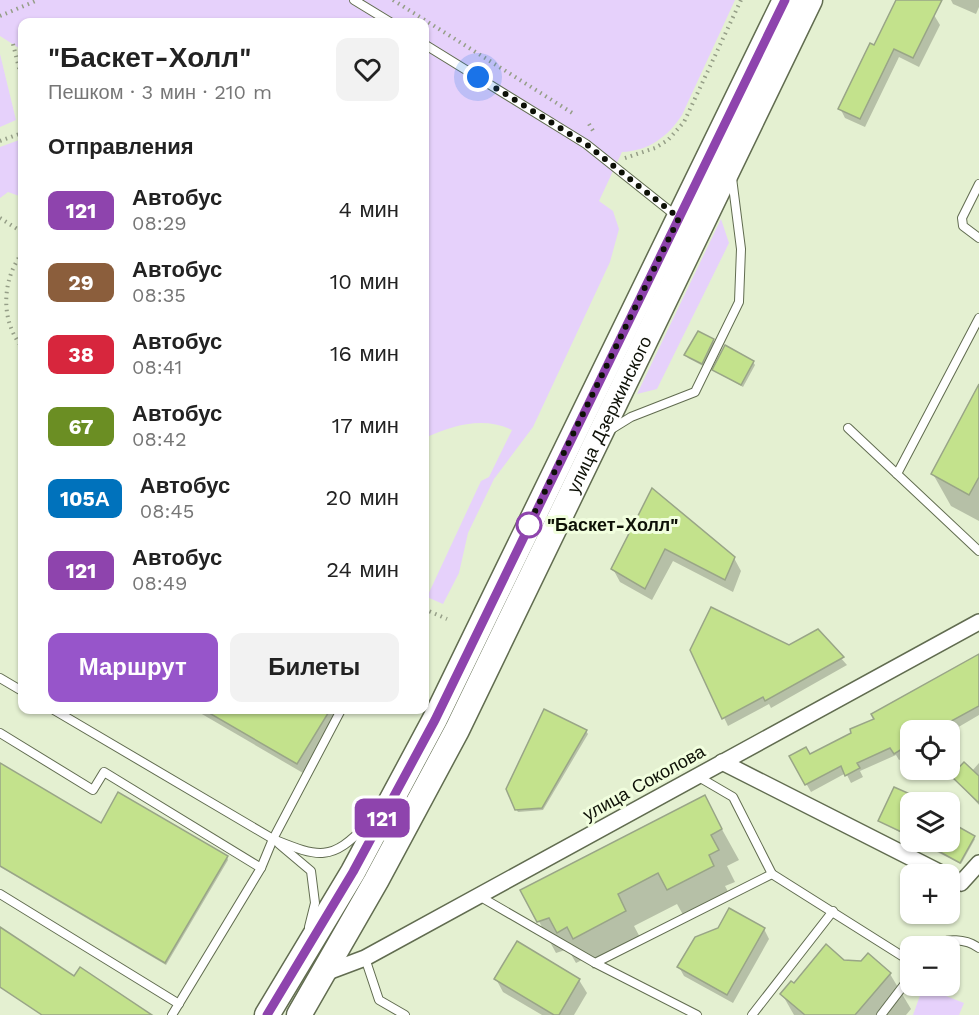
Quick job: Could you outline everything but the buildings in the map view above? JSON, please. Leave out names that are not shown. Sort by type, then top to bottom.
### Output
[{"type":"main road","name":"улица Дзержинского","points":[[267,1015],[435,720],[785,0]]},
{"type":"main road","name":"улица Дзержинского","points":[[299,1015],[325,972],[457,730],[810,0]]},
{"type":"main road","points":[[679,218],[698,233]]},
{"type":"street","name":"улица Соколова","points":[[325,972],[365,958],[479,897],[979,622]]},
{"type":"street","points":[[722,762],[924,864]]},
{"type":"street","points":[[960,883],[979,863]]},
{"type":"lane","points":[[354,0],[383,18]]},
{"type":"lane","points":[[429,47],[586,144],[679,218]]},
{"type":"lane","points":[[598,437],[631,417],[695,392],[739,302],[741,249],[730,167]]},
{"type":"lane","points":[[979,184],[962,218],[963,226],[979,238]]},
{"type":"lane","points":[[897,474],[979,318]]},
{"type":"lane","points":[[848,428],[979,551]]},
{"type":"lane","points":[[0,678],[18,689]]},
{"type":"lane","points":[[61,714],[273,839],[311,871],[315,888],[315,903],[298,964]]},
{"type":"lane","points":[[172,1015],[261,868],[273,839],[339,714]]},
{"type":"lane","points":[[0,733],[93,790],[104,772],[261,868]]},
{"type":"lane","points":[[697,776],[733,797],[772,874],[900,955]]},
{"type":"lane","points":[[273,839],[321,855],[339,847],[359,833],[402,780]]},
{"type":"lane","points":[[595,963],[772,874]]},
{"type":"lane","points":[[0,894],[179,1004]]},
{"type":"lane","points":[[479,897],[595,963],[697,1015]]},
{"type":"lane","points":[[752,1015],[833,911]]},
{"type":"lane","points":[[960,941],[979,948]]},
{"type":"lane","points":[[365,958],[380,1000],[405,1015]]},
{"type":"lane","points":[[881,1015],[900,990]]},
{"type":"path","points":[[0,16],[38,0]]},
{"type":"path","points":[[393,0],[422,18]]},
{"type":"path","points":[[615,156],[623,158],[644,153],[668,140],[677,132],[684,122],[741,0]]},
{"type":"path","points":[[429,23],[574,114]]},
{"type":"path","points":[[13,44],[18,64]]},
{"type":"path","points":[[589,124],[601,145]]},
{"type":"path","points":[[0,141],[18,134]]},
{"type":"path","points":[[0,218],[18,229]]},
{"type":"path","points":[[18,260],[9,276],[5,299],[9,323],[18,340]]},
{"type":"path","points":[[0,285],[7,289]]},
{"type":"path","points":[[429,611],[447,619]]},
{"type":"shaded area","points":[[0,0],[735,0],[682,115],[664,136],[649,146],[622,152],[599,201],[613,211],[619,229],[610,262],[533,427],[494,479],[468,533],[459,573],[443,604],[429,598],[429,593],[481,481],[489,477],[512,430],[479,423],[457,426],[429,436],[429,18],[18,18],[18,47],[0,36]]},
{"type":"shaded area","points":[[0,54],[16,120],[0,127]]},
{"type":"shaded area","points":[[18,140],[18,196],[8,192],[0,198],[0,147]]},
{"type":"shaded area","points":[[721,219],[729,243],[657,389],[637,394]]},
{"type":"shaded area","points":[[920,996],[946,996],[964,1003],[959,1015],[913,1015]]},
{"type":"bus line","name":"121","points":[[267,1015],[353,872],[435,720],[785,0]]},
{"type":"place","name":"\"Баскет-Холл\"","points":[[529,525]]},
{"type":"route","points":[[478,77],[586,144],[679,218],[527,528],[529,525]]}]
